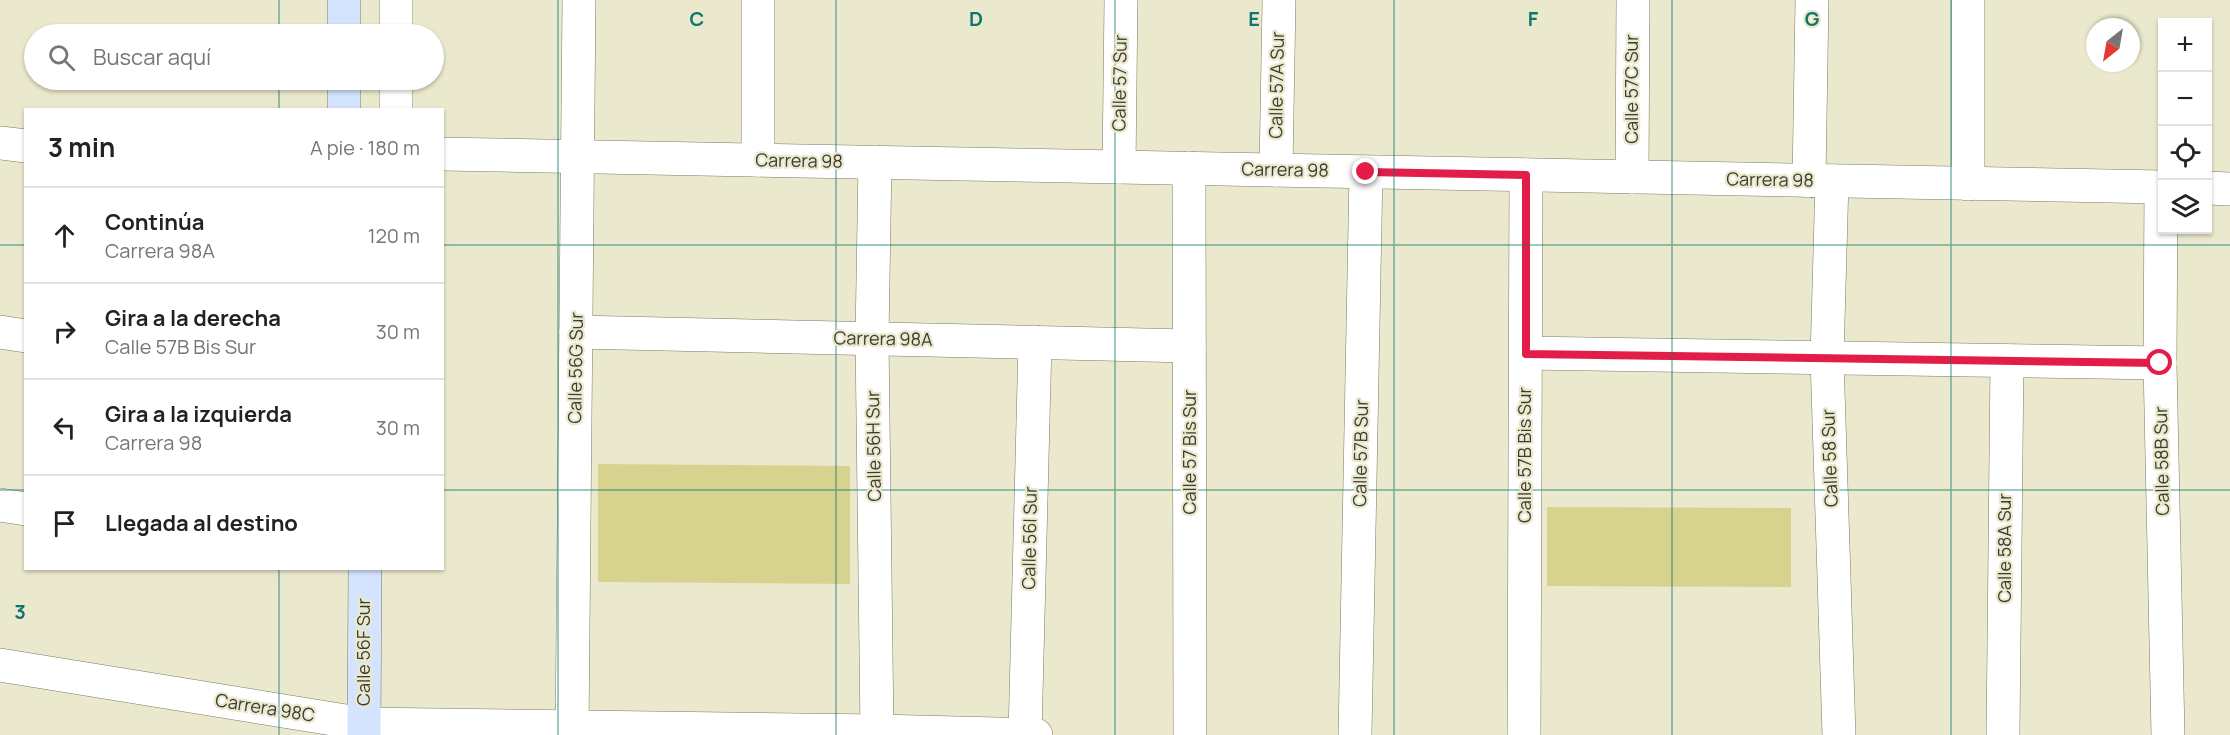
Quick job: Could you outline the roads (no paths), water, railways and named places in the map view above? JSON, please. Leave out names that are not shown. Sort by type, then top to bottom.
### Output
[{"type":"street","points":[[344,0],[344,24]]},
{"type":"street","points":[[396,0],[396,24]]},
{"type":"street","name":"Calle 56G Sur","points":[[572,731],[579,0]]},
{"type":"street","points":[[758,0],[758,160]]},
{"type":"street","name":"Calle 57 Sur","points":[[1119,167],[1121,0]]},
{"type":"street","name":"Calle 57A Sur","points":[[1276,170],[1279,0]]},
{"type":"street","name":"Calle 57C Sur","points":[[1632,177],[1633,0]]},
{"type":"street","name":"Calle 58 Sur","points":[[1812,0],[1821,181],[1839,735]]},
{"type":"street","points":[[1968,0],[1968,183]]},
{"type":"street","points":[[344,90],[344,108]]},
{"type":"street","points":[[396,90],[396,108]]},
{"type":"street","points":[[0,142],[24,146]]},
{"type":"street","name":"Carrera 98","points":[[444,154],[2158,187]]},
{"type":"street","name":"Calle 56H Sur","points":[[875,162],[872,338],[877,731]]},
{"type":"street","name":"Calle 57 Bis Sur","points":[[1190,168],[1190,735]]},
{"type":"street","name":"Calle 57B Sur","points":[[1355,735],[1366,172]]},
{"type":"street","name":"Calle 57B Bis Sur","points":[[1524,735],[1526,175]]},
{"type":"street","points":[[2212,188],[2230,189]]},
{"type":"street","name":"Calle 58B Sur","points":[[2161,234],[2160,363],[2168,735]]},
{"type":"street","points":[[0,332],[24,336]]},
{"type":"street","name":"Carrera 98A","points":[[576,332],[1190,346]]},
{"type":"street","name":"Calle 56I Sur","points":[[1025,735],[1035,342]]},
{"type":"street","points":[[1526,354],[2160,363]]},
{"type":"street","name":"Calle 58A Sur","points":[[2004,735],[2007,361]]},
{"type":"street","points":[[0,505],[24,509]]},
{"type":"street","name":"Calle 56F Sur","points":[[364,730],[365,570]]},
{"type":"street","name":"Carrera 98C","points":[[0,665],[364,730],[726,733],[877,731],[1036,735]]}]
